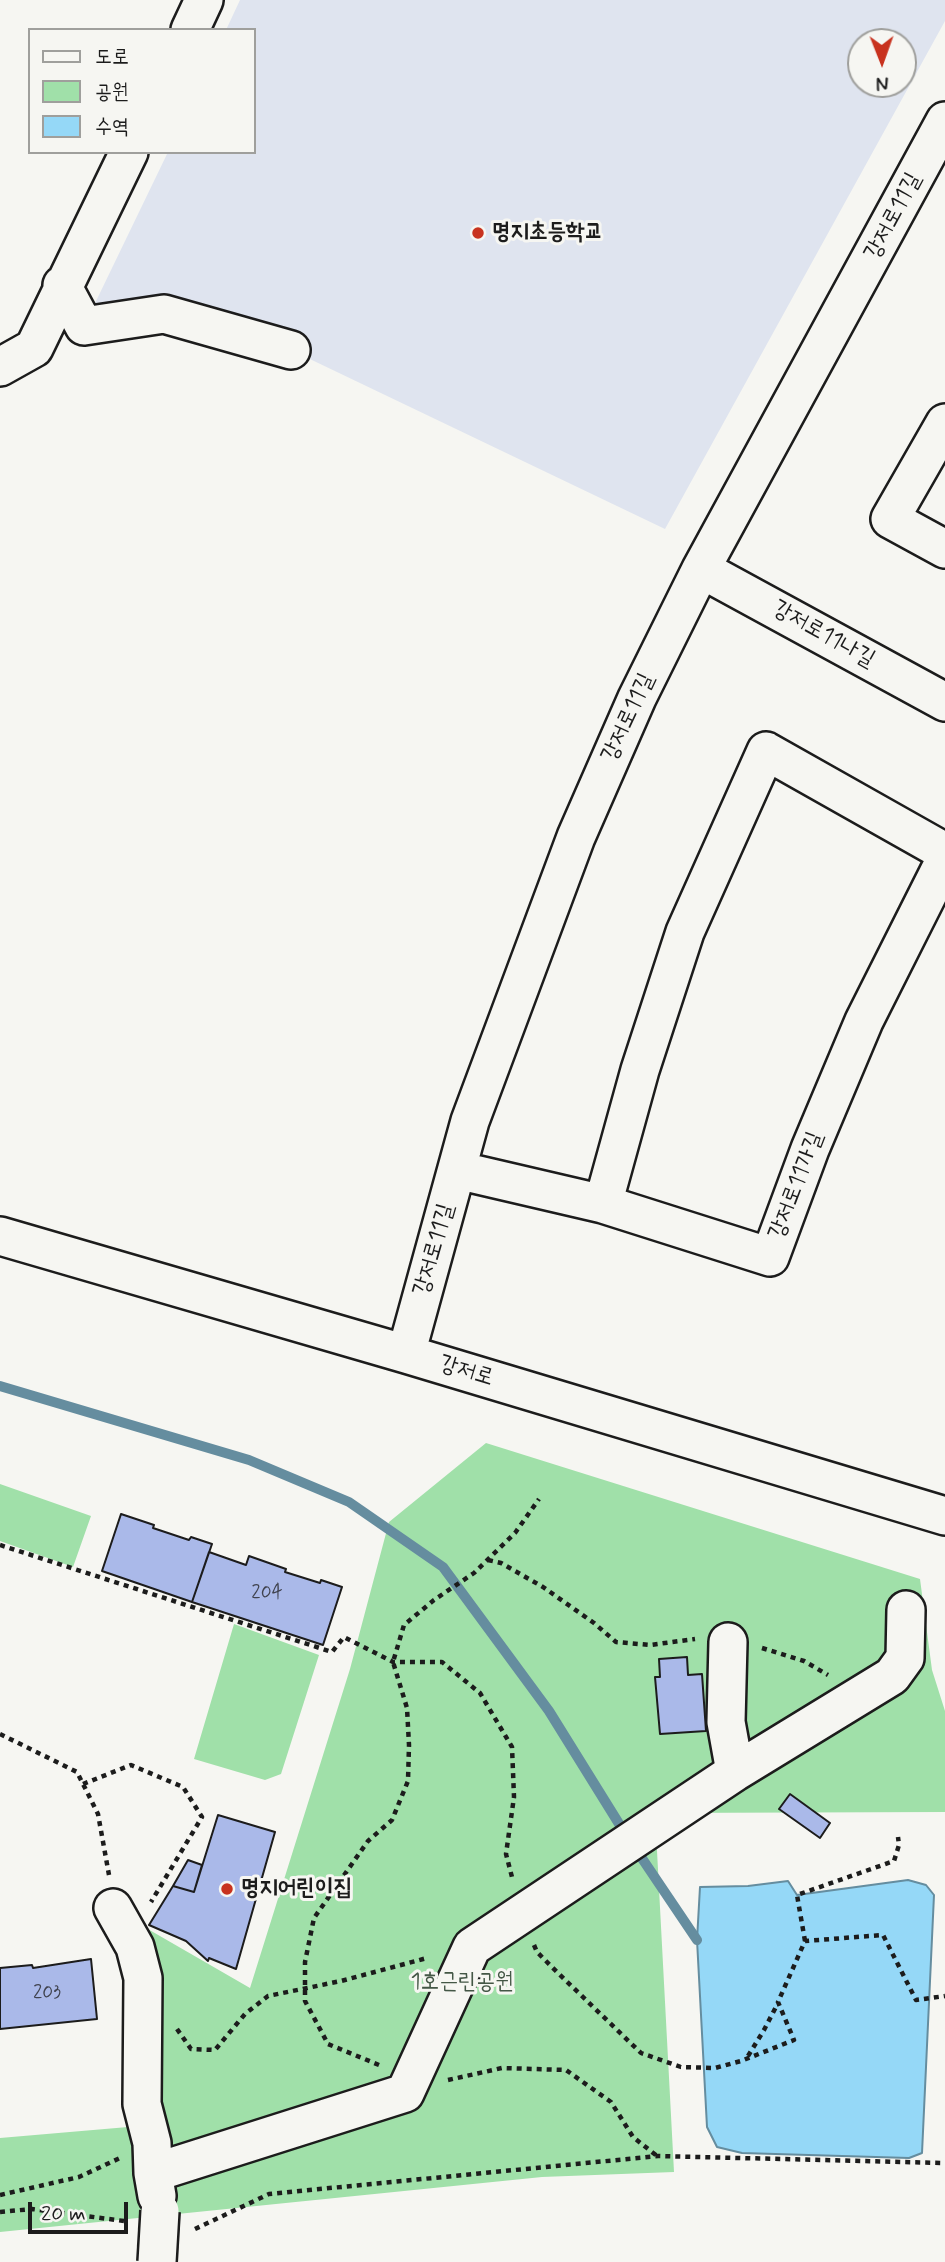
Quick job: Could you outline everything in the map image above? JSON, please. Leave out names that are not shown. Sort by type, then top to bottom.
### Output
[{"type":"street","points":[[191,28],[204,0]]},
{"type":"street","name":"강저로11길","points":[[406,1354],[474,1108],[576,837],[637,698],[701,569],[944,125]]},
{"type":"street","points":[[0,367],[34,348],[62,285],[128,154]]},
{"type":"street","points":[[62,285],[85,326],[164,314],[291,350]]},
{"type":"street","points":[[945,423],[890,519],[945,549]]},
{"type":"street","name":"강저로11나길","points":[[701,569],[945,702]]},
{"type":"street","points":[[603,1204],[639,1070],[685,932],[766,751],[945,852]]},
{"type":"street","name":"강저로11가길","points":[[457,1170],[603,1204],[769,1256],[864,1021],[945,860]]},
{"type":"street","name":"강저로","points":[[0,1236],[938,1513]]},
{"type":"street","points":[[153,2158],[412,2079],[472,1947],[735,1772],[892,1676],[905,1658],[905,1610]]},
{"type":"street","points":[[728,1642],[726,1722],[735,1772]]},
{"type":"street","points":[[113,1908],[135,1947],[143,1978],[142,2104],[160,2211],[157,2262]]},
{"type":"path","points":[[539,1499],[515,1533],[488,1560],[404,1625],[393,1662],[407,1708],[408,1781],[392,1820],[368,1840],[314,1918],[305,1962],[305,2001],[328,2044],[412,2079],[502,2068],[566,2070],[611,2102],[633,2137],[658,2157]]},
{"type":"path","points":[[0,1545],[332,1652],[344,1637],[393,1662],[442,1662],[480,1693],[512,1747],[514,1797],[506,1854],[521,1914],[537,1952],[593,2009],[641,2053],[681,2067],[715,2068],[794,2040],[778,2002]]},
{"type":"path","points":[[488,1560],[501,1563],[543,1587],[616,1642],[650,1645],[695,1639],[754,1645],[804,1661],[863,1694]]},
{"type":"path","points":[[2,1736],[77,1772],[97,1814],[107,1858],[113,1908],[151,1902],[202,1817],[183,1787],[131,1765],[83,1784]]},
{"type":"path","points":[[746,2058],[764,2030],[805,1941],[797,1895],[894,1861],[899,1845],[898,1837]]},
{"type":"path","points":[[805,1941],[883,1935],[916,2000],[945,1996]]},
{"type":"path","points":[[143,2009],[161,2013],[182,2034],[191,2049],[215,2050],[245,2014],[268,1996],[472,1947]]},
{"type":"path","points":[[191,2230],[269,2194],[658,2157],[945,2163]]},
{"type":"path","points":[[0,2195],[153,2158]]},
{"type":"path","points":[[0,2212],[32,2209],[125,2221]]},
{"type":"shaded area","name":"명지초등학교","points":[[240,0],[945,0],[945,21],[917,72],[917,28],[847,28],[847,98],[903,98],[665,529],[291,350],[164,314],[84,326],[167,154],[256,154],[256,28],[227,28]]},
{"type":"green space","name":"1호근린공원","points":[[486,1443],[920,1579],[932,1670],[945,1711],[945,1812],[655,1813],[674,2172],[542,2177],[0,2232],[0,2138],[128,2127],[127,1917],[250,1988],[350,1669],[389,1522]]},
{"type":"green space","points":[[0,1484],[91,1516],[73,1567],[0,1541]]},
{"type":"green space","points":[[234,1624],[319,1655],[281,1774],[265,1780],[194,1759]]},
{"type":"water","points":[[908,1880],[926,1885],[934,1895],[922,2153],[909,2158],[742,2153],[717,2147],[707,2127],[697,1940],[700,1887],[748,1886],[788,1881],[797,1895]]},
{"type":"building","points":[[121,1514],[189,1540],[191,1537],[212,1544],[192,1602],[102,1571]]},
{"type":"building","points":[[209,1552],[246,1565],[249,1556],[286,1569],[285,1572],[342,1587],[323,1645],[192,1602]]},
{"type":"building","points":[[687,1657],[688,1675],[702,1674],[706,1731],[660,1734],[655,1677],[660,1677],[659,1659]]},
{"type":"building","points":[[790,1794],[830,1823],[820,1838],[779,1809]]},
{"type":"building","name":"명지어린이집","points":[[218,1815],[275,1832],[236,1969],[209,1958],[208,1961],[186,1941],[149,1925],[173,1886],[194,1892]]},
{"type":"building","points":[[188,1860],[202,1865],[194,1892],[173,1886]]},
{"type":"building","points":[[91,1959],[97,2019],[0,2029],[0,1968],[32,1965],[33,1968]]},
{"type":"waterway","points":[[0,1386],[249,1460],[349,1502],[443,1567],[549,1711],[626,1835]]},
{"type":"waterway","points":[[635,1848],[697,1940]]},
{"type":"place","name":"명지초등학교","points":[[478,233]]},
{"type":"place","name":"명지어린이집","points":[[227,1889]]}]
